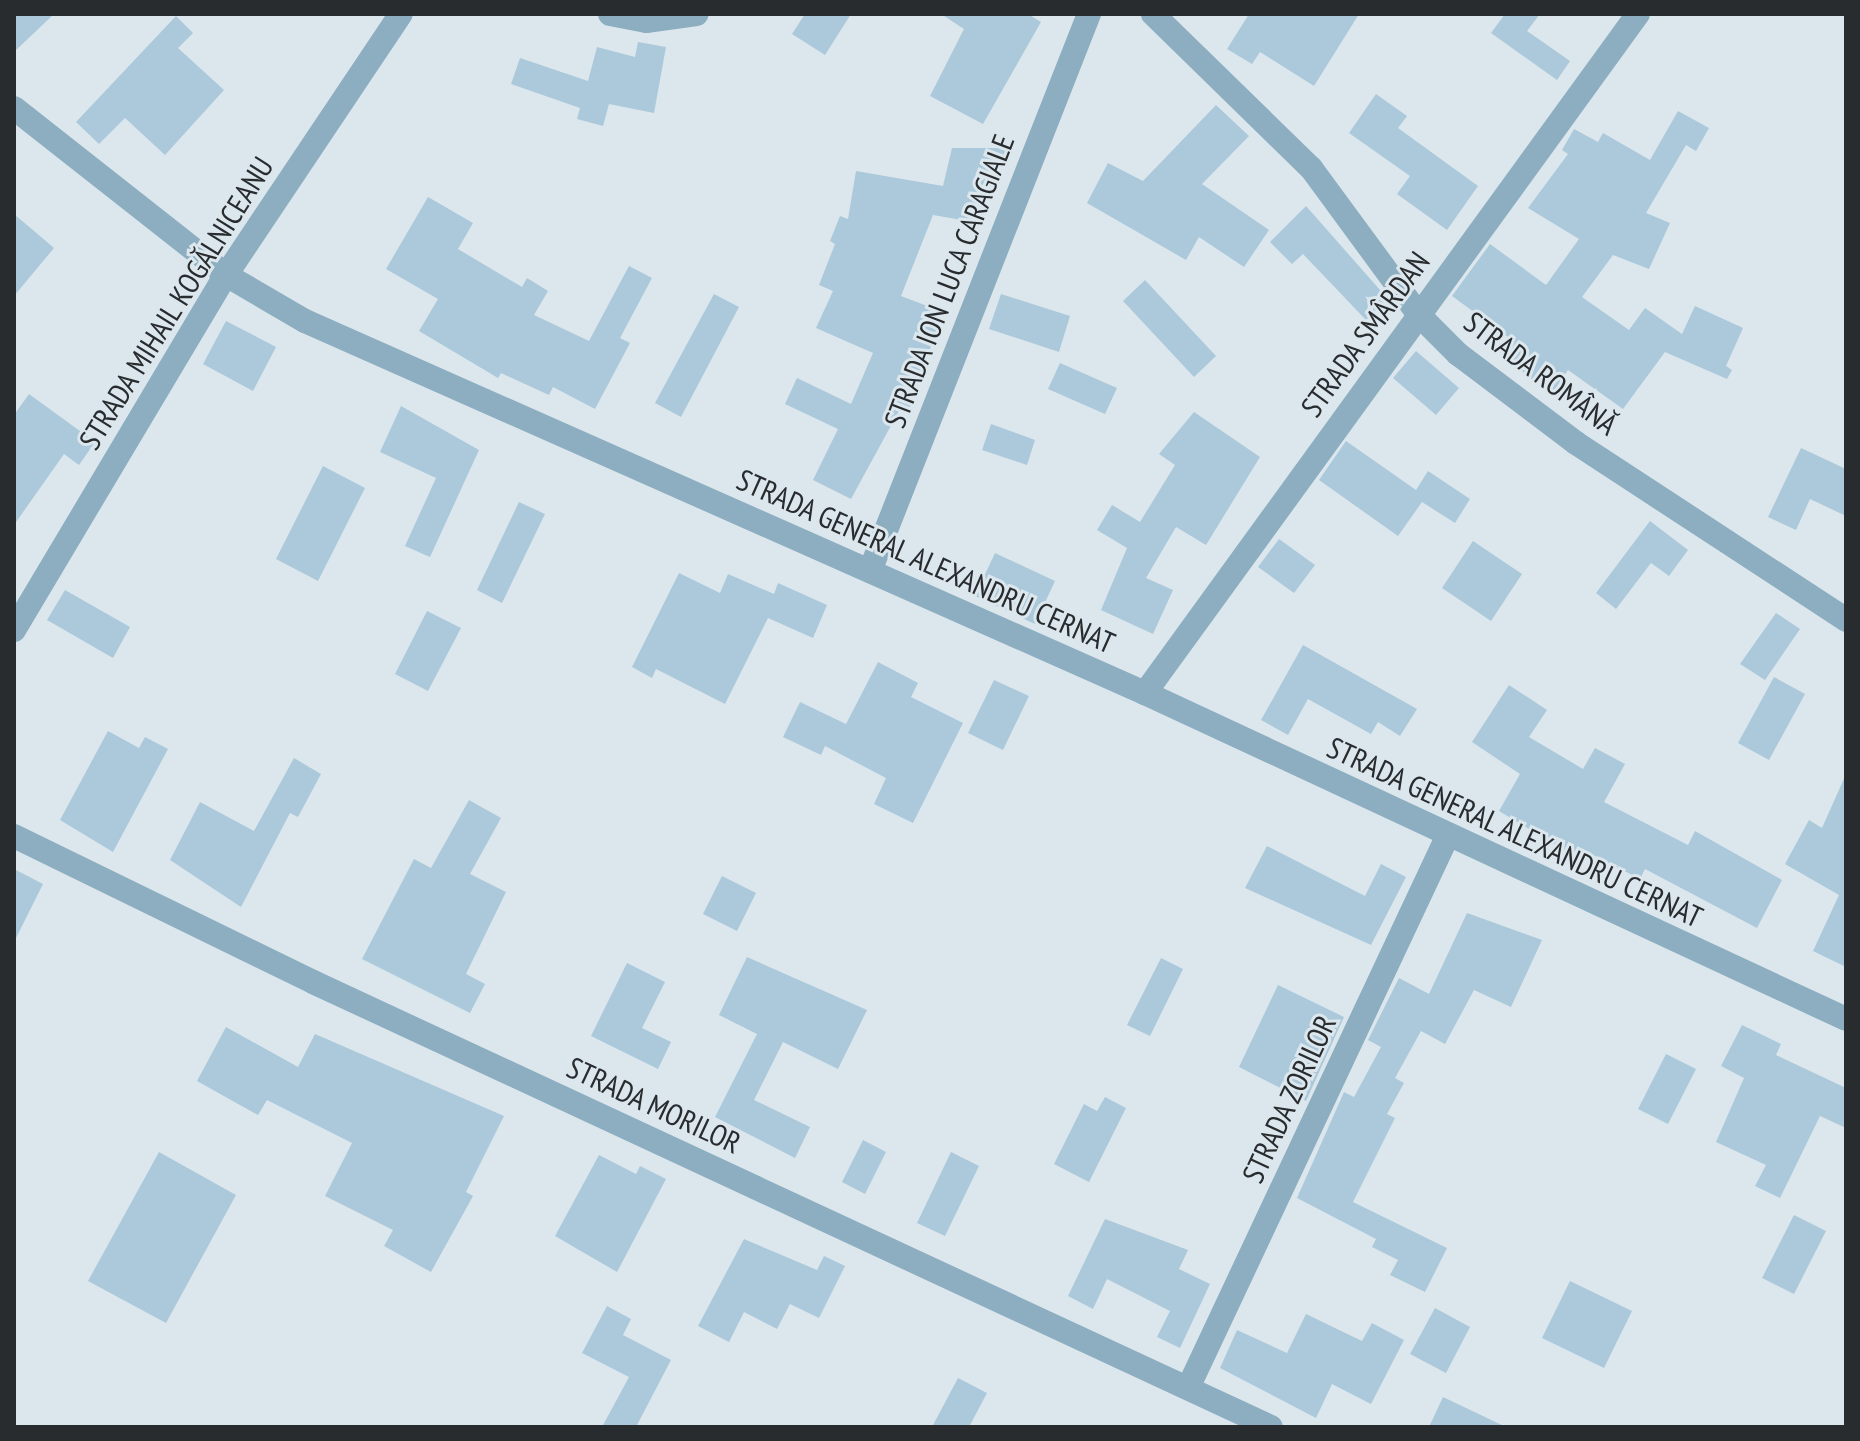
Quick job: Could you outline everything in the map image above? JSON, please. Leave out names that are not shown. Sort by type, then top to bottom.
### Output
[{"type":"street","name":"STRADA MIHAIL KOGĂLNICEANU","points":[[14,630],[226,275],[401,14]]},
{"type":"street","points":[[610,14],[646,21],[697,14]]},
{"type":"street","name":"STRADA ION LUCA CARAGIALE","points":[[870,571],[1089,14]]},
{"type":"street","name":"STRADA ROMÂNĂ","points":[[1153,14],[1311,168],[1419,315],[1525,407],[1846,620]]},
{"type":"street","name":"STRADA SMÂRDAN","points":[[1145,693],[1638,14]]},
{"type":"street","name":"STRADA GENERAL ALEXANDRU CERNAT","points":[[14,108],[226,275],[305,321],[1145,693],[1447,837],[1846,1019]]},
{"type":"street","name":"STRADA MORILOR","points":[[14,836],[313,982],[1271,1427]]},
{"type":"street","name":"STRADA ZORILOR","points":[[1188,1388],[1447,837]]},
{"type":"building","points":[[14,14],[54,14],[14,52]]},
{"type":"building","points":[[805,14],[851,14],[825,55],[792,34]]},
{"type":"building","points":[[941,14],[1028,14],[1041,22],[983,124],[930,96],[964,29]]},
{"type":"building","points":[[1249,14],[1359,14],[1314,86],[1260,52],[1252,64],[1227,49]]},
{"type":"building","points":[[1505,14],[1540,14],[1527,31],[1570,61],[1557,80],[1491,33]]},
{"type":"building","points":[[176,16],[193,33],[178,48],[224,90],[165,155],[125,118],[99,144],[76,122]]},
{"type":"building","points":[[638,42],[666,47],[654,113],[609,104],[603,126],[577,119],[580,108],[511,84],[520,58],[588,81],[597,47],[635,57]]},
{"type":"building","points":[[1376,94],[1407,116],[1398,128],[1478,186],[1447,230],[1397,194],[1410,176],[1349,133]]},
{"type":"building","points":[[1216,105],[1249,136],[1202,184],[1269,230],[1244,267],[1199,237],[1186,260],[1087,203],[1108,163],[1143,181]]},
{"type":"building","points":[[1678,111],[1709,128],[1696,151],[1686,145],[1646,213],[1670,223],[1649,269],[1613,255],[1582,297],[1629,330],[1645,308],[1682,334],[1695,306],[1743,328],[1726,366],[1732,370],[1727,379],[1665,352],[1623,409],[1568,370],[1551,395],[1498,351],[1508,337],[1452,296],[1490,244],[1546,285],[1579,239],[1528,208],[1568,154],[1562,150],[1574,129],[1598,142],[1603,133],[1650,160]]},
{"type":"building","points":[[952,148],[1007,148],[990,187],[979,184],[973,222],[933,215],[901,296],[943,312],[908,412],[900,409],[851,499],[813,480],[838,429],[785,404],[797,378],[851,404],[873,353],[816,328],[833,291],[819,285],[835,244],[830,241],[840,216],[848,219],[856,171],[943,186]]},
{"type":"building","points":[[428,197],[473,223],[458,249],[522,287],[527,278],[548,291],[534,315],[589,341],[629,266],[652,278],[620,338],[630,343],[595,409],[553,387],[549,395],[501,373],[498,378],[419,331],[438,299],[386,269]]},
{"type":"building","points":[[1306,206],[1388,299],[1366,320],[1303,254],[1292,264],[1270,242]]},
{"type":"building","points":[[14,214],[54,248],[14,296]]},
{"type":"building","points":[[1145,280],[1216,356],[1194,377],[1123,301]]},
{"type":"building","points":[[714,294],[739,307],[681,417],[655,403]]},
{"type":"building","points":[[1001,294],[1070,316],[1059,352],[989,329]]},
{"type":"building","points":[[226,321],[276,347],[253,391],[203,364]]},
{"type":"building","points":[[1416,351],[1459,388],[1436,415],[1393,378]]},
{"type":"building","points":[[1060,363],[1117,388],[1105,414],[1048,389]]},
{"type":"building","points":[[29,394],[95,442],[79,465],[64,454],[14,525],[14,415]]},
{"type":"building","points":[[401,406],[479,450],[430,557],[405,546],[436,478],[380,452]]},
{"type":"building","points":[[1194,412],[1260,457],[1206,545],[1176,527],[1146,578],[1173,590],[1153,634],[1101,610],[1127,548],[1097,530],[1112,505],[1140,522],[1175,465],[1159,454]]},
{"type":"building","points":[[991,424],[1035,440],[1027,465],[982,450]]},
{"type":"building","points":[[1346,441],[1416,490],[1428,471],[1470,499],[1455,523],[1422,502],[1398,536],[1319,480]]},
{"type":"building","points":[[1801,448],[1846,469],[1846,516],[1810,499],[1796,530],[1768,517]]},
{"type":"building","points":[[323,466],[365,488],[318,581],[276,559]]},
{"type":"building","points":[[519,502],[545,514],[502,603],[477,590]]},
{"type":"building","points":[[1650,521],[1688,550],[1669,576],[1651,563],[1616,609],[1596,593]]},
{"type":"building","points":[[1279,539],[1315,565],[1294,593],[1258,567]]},
{"type":"building","points":[[1473,541],[1522,574],[1491,621],[1442,588]]},
{"type":"building","points":[[995,553],[1055,581],[1035,624],[975,596]]},
{"type":"building","points":[[679,573],[720,593],[728,574],[774,594],[778,583],[827,605],[813,638],[768,618],[725,704],[656,669],[652,678],[632,667]]},
{"type":"building","points":[[65,590],[130,627],[113,658],[47,620]]},
{"type":"building","points":[[427,611],[461,628],[428,691],[395,674]]},
{"type":"building","points":[[1776,613],[1800,629],[1765,680],[1740,664]]},
{"type":"building","points":[[1303,645],[1417,709],[1400,736],[1378,722],[1371,734],[1308,699],[1288,735],[1261,720]]},
{"type":"building","points":[[878,662],[918,683],[911,697],[963,723],[913,823],[874,804],[886,778],[825,746],[821,755],[783,737],[800,702],[846,724]]},
{"type":"building","points":[[1774,677],[1805,694],[1769,760],[1738,743]]},
{"type":"building","points":[[994,680],[1029,696],[1003,750],[968,733]]},
{"type":"building","points":[[1509,685],[1547,710],[1529,737],[1583,769],[1595,748],[1625,764],[1604,802],[1688,845],[1695,831],[1782,880],[1757,928],[1645,869],[1640,879],[1579,848],[1574,856],[1499,811],[1520,774],[1472,742]]},
{"type":"building","points":[[108,731],[139,748],[145,737],[168,749],[113,852],[60,820]]},
{"type":"building","points":[[294,758],[321,774],[298,817],[290,813],[241,907],[170,860],[200,802],[254,831]]},
{"type":"building","points":[[1846,774],[1846,967],[1813,951],[1839,895],[1785,864],[1809,820],[1822,828]]},
{"type":"building","points":[[469,800],[501,818],[470,874],[506,892],[466,974],[485,984],[470,1013],[362,959],[414,859],[431,868]]},
{"type":"building","points":[[1267,846],[1365,896],[1381,864],[1406,877],[1371,945],[1245,888]]},
{"type":"building","points":[[14,869],[43,884],[14,942]]},
{"type":"building","points":[[722,876],[756,893],[737,931],[703,914]]},
{"type":"building","points":[[1467,913],[1542,940],[1511,1007],[1474,990],[1445,1044],[1421,1031],[1395,1078],[1404,1083],[1387,1114],[1395,1118],[1353,1202],[1447,1248],[1425,1292],[1390,1275],[1398,1260],[1372,1247],[1376,1239],[1297,1198],[1344,1092],[1354,1097],[1381,1047],[1368,1040],[1399,978],[1429,994]]},
{"type":"building","points":[[747,957],[867,1010],[838,1069],[783,1042],[754,1100],[810,1127],[795,1158],[715,1117],[757,1034],[719,1015]]},
{"type":"building","points":[[1161,958],[1183,969],[1150,1036],[1127,1025]]},
{"type":"building","points":[[627,963],[665,982],[642,1028],[671,1042],[658,1069],[591,1036]]},
{"type":"building","points":[[1278,985],[1344,1017],[1306,1101],[1239,1067]]},
{"type":"building","points":[[1742,1025],[1781,1044],[1776,1055],[1846,1088],[1846,1128],[1820,1116],[1780,1198],[1755,1186],[1766,1165],[1716,1142],[1744,1078],[1721,1066]]},
{"type":"building","points":[[226,1027],[298,1067],[315,1034],[504,1116],[466,1192],[473,1196],[431,1272],[384,1246],[393,1230],[325,1196],[352,1143],[267,1100],[258,1115],[197,1081]]},
{"type":"building","points":[[1666,1054],[1696,1069],[1668,1124],[1638,1109]]},
{"type":"building","points":[[1105,1097],[1126,1108],[1089,1182],[1054,1164],[1084,1104],[1097,1111]]},
{"type":"building","points":[[863,1140],[886,1152],[865,1194],[842,1182]]},
{"type":"building","points":[[159,1152],[236,1195],[166,1323],[88,1281]]},
{"type":"building","points":[[951,1152],[979,1166],[945,1236],[917,1223]]},
{"type":"building","points":[[599,1155],[636,1174],[640,1166],[666,1179],[617,1272],[555,1236]]},
{"type":"building","points":[[1794,1215],[1826,1231],[1794,1294],[1762,1278]]},
{"type":"building","points":[[1105,1219],[1188,1250],[1179,1269],[1210,1284],[1180,1348],[1157,1337],[1170,1311],[1107,1279],[1093,1309],[1068,1296]]},
{"type":"building","points":[[744,1239],[817,1270],[824,1256],[845,1266],[819,1318],[790,1304],[777,1329],[744,1312],[729,1342],[698,1326]]},
{"type":"building","points":[[1570,1281],[1632,1311],[1604,1368],[1542,1338]]},
{"type":"building","points":[[607,1306],[631,1319],[623,1335],[671,1360],[636,1427],[602,1427],[629,1377],[582,1353]]},
{"type":"building","points":[[1435,1308],[1470,1327],[1446,1373],[1410,1354]]},
{"type":"building","points":[[1306,1314],[1362,1341],[1372,1323],[1404,1340],[1371,1404],[1332,1384],[1316,1418],[1220,1368],[1237,1330],[1287,1353]]},
{"type":"building","points":[[958,1378],[987,1393],[969,1427],[932,1427]]},
{"type":"building","points":[[1443,1397],[1506,1427],[1429,1427]]}]
